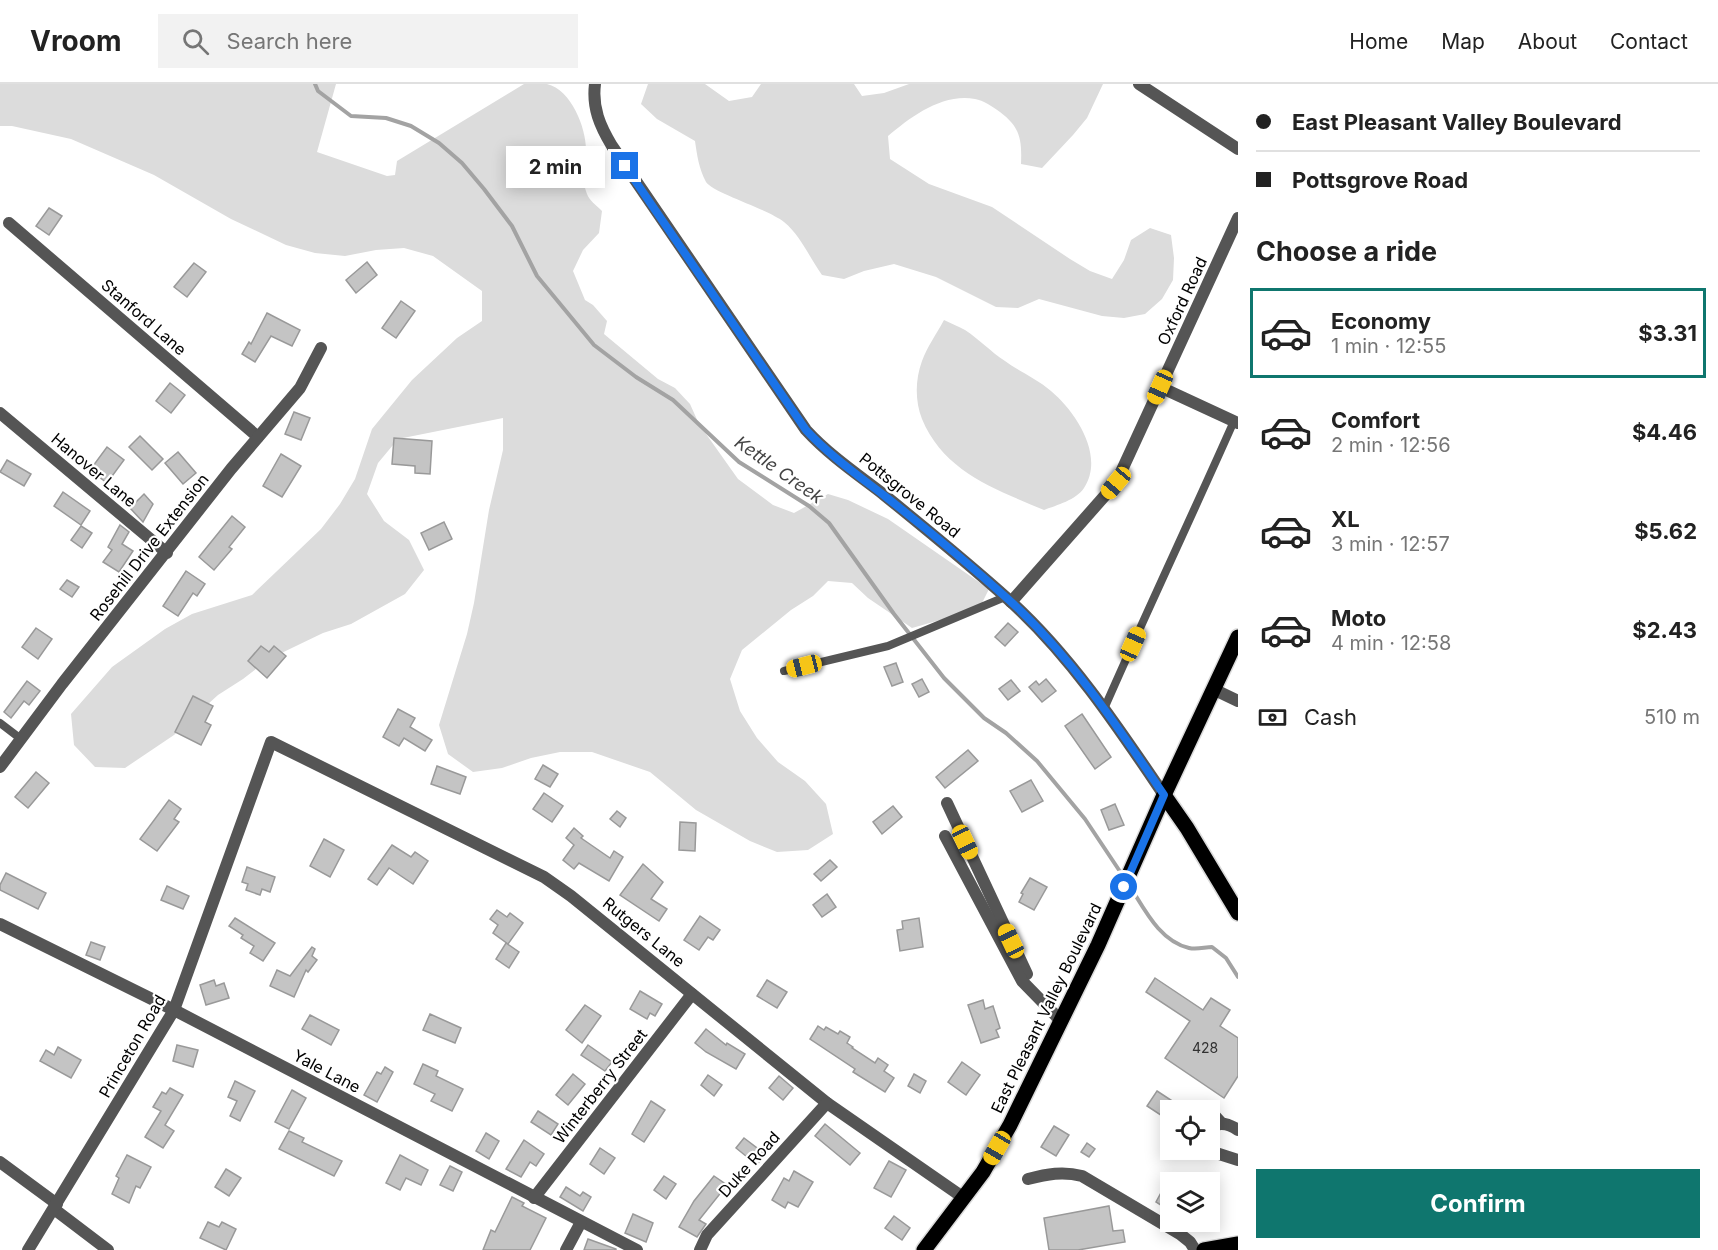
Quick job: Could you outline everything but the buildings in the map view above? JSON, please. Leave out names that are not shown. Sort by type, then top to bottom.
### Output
[{"type":"main road","name":"East Pleasant Valley Boulevard","points":[[924,1250],[982,1172],[1010,1125],[1098,945],[1164,795],[1238,637]]},
{"type":"main road","name":"Pottsgrove Road","points":[[1164,795],[1187,828],[1238,913]]},
{"type":"main road","points":[[1204,1250],[1238,1244]]},
{"type":"street","name":"Pottsgrove Road","points":[[595,84],[596,112],[601,127],[612,146],[806,430],[834,457],[927,529],[1008,599],[1062,656],[1104,709],[1164,795]]},
{"type":"street","points":[[1139,84],[1238,149]]},
{"type":"street","name":"Oxford Road","points":[[1008,599],[1116,483],[1238,218]]},
{"type":"street","name":"Stanford Lane","points":[[9,223],[258,437]]},
{"type":"street","name":"Rosehill Drive Extension","points":[[0,767],[69,675],[258,437],[300,388],[321,348]]},
{"type":"street","points":[[1160,387],[1236,422]]},
{"type":"street","name":"Hanover Lane","points":[[0,413],[167,553]]},
{"type":"street","points":[[1214,689],[1238,700]]},
{"type":"street","name":"Rutgers Lane","points":[[271,742],[544,877],[827,1103],[964,1198]]},
{"type":"street","name":"Princeton Road","points":[[28,1250],[174,1010],[271,742]]},
{"type":"street","points":[[947,803],[1039,997]]},
{"type":"street","points":[[945,836],[1022,981],[1060,1020]]},
{"type":"street","name":"Yale Lane","points":[[0,924],[174,1010],[637,1250]]},
{"type":"street","name":"Winterberry Street","points":[[534,1198],[692,994]]},
{"type":"street","name":"Duke Road","points":[[700,1250],[707,1235],[827,1103]]},
{"type":"street","points":[[1220,1124],[1224,1123],[1238,1130]]},
{"type":"street","points":[[1220,1154],[1238,1160]]},
{"type":"street","points":[[0,1162],[108,1250]]},
{"type":"street","points":[[1028,1179],[1056,1173],[1082,1176],[1180,1234],[1190,1242],[1195,1250]]},
{"type":"street","points":[[566,1250],[581,1222]]},
{"type":"lane","points":[[1104,709],[1236,422]]},
{"type":"lane","name":"Oxford Road","points":[[784,671],[888,646],[1008,599]]},
{"type":"lane","points":[[0,723],[21,739]]},
{"type":"lane","points":[[1220,1119],[1224,1123]]},
{"type":"shaded area","points":[[0,84],[336,84],[317,152],[387,176],[395,175],[397,161],[524,84],[547,84],[564,94],[571,102],[584,133],[586,143],[585,189],[589,198],[602,211],[599,233],[583,250],[573,271],[585,300],[593,305],[607,321],[604,334],[658,379],[675,388],[690,404],[699,424],[738,479],[773,505],[794,513],[828,494],[848,500],[888,519],[989,589],[979,609],[912,628],[868,598],[852,583],[828,581],[813,596],[791,610],[742,650],[730,679],[740,711],[757,738],[778,762],[805,781],[826,804],[833,834],[808,850],[777,852],[750,841],[696,810],[650,772],[592,752],[560,752],[531,758],[502,768],[473,772],[448,754],[439,725],[467,634],[474,603],[489,510],[503,450],[503,418],[398,439],[378,463],[367,494],[384,521],[409,540],[424,570],[405,594],[351,624],[323,633],[269,659],[218,695],[174,735],[125,768],[95,767],[74,745],[71,714],[112,667],[165,629],[192,614],[252,595],[321,529],[355,479],[372,429],[412,380],[457,338],[482,321],[482,291],[433,256],[404,248],[345,256],[315,253],[286,245],[231,219],[154,175],[71,139],[12,126],[0,126]]},
{"type":"shaded area","points":[[648,84],[705,84],[729,101],[752,97],[761,84],[854,84],[862,96],[884,93],[909,84],[1103,84],[1087,118],[1042,168],[1021,164],[1018,134],[1007,118],[981,101],[963,98],[928,108],[888,136],[890,159],[929,184],[992,207],[1090,271],[1112,279],[1124,260],[1131,240],[1150,228],[1171,235],[1174,258],[1173,280],[1162,299],[1145,314],[1124,318],[1102,316],[1039,299],[1018,308],[996,307],[936,277],[894,264],[864,271],[844,279],[822,275],[800,240],[784,222],[719,191],[706,182],[700,167],[695,141],[657,119],[641,104]]},
{"type":"shaded area","points":[[944,320],[965,330],[1011,365],[1046,387],[1070,411],[1085,435],[1091,462],[1090,476],[1084,488],[1076,496],[1044,510],[990,486],[957,466],[943,453],[922,419],[917,398],[917,383],[924,356]]},
{"type":"waterway","name":"Kettle Creek","points":[[315,84],[318,91],[351,116],[386,118],[411,126],[439,143],[462,163],[512,226],[537,276],[594,345],[636,377],[673,400],[739,462],[809,506],[829,523],[894,614],[944,678],[984,718],[1006,733],[1037,761],[1085,819],[1123,876]]},
{"type":"waterway","name":"Kettle Creek","points":[[1129,885],[1153,922],[1169,938],[1189,948],[1212,947],[1226,958],[1238,977]]},
{"type":"route","points":[[625,166],[806,430],[834,457],[927,529],[1011,602],[1068,664],[1104,709],[1142,763],[1164,795],[1124,887]]}]
